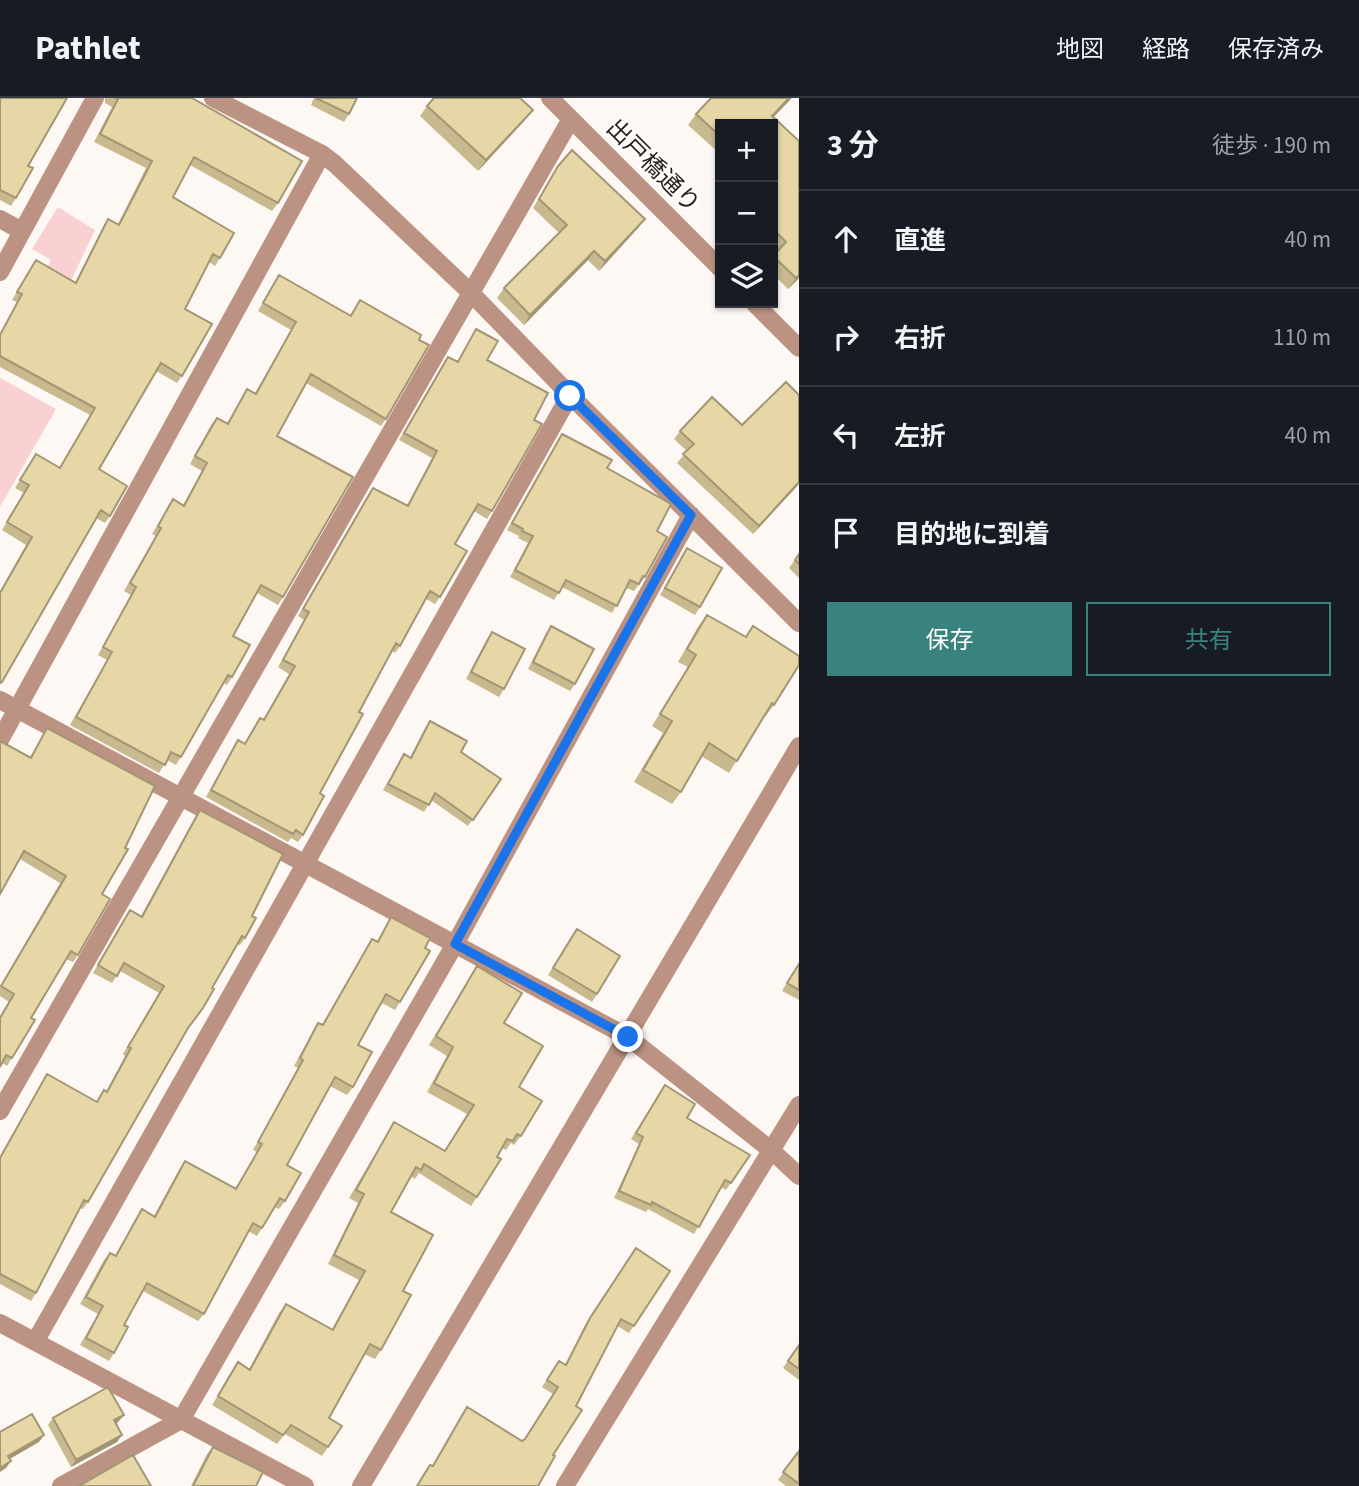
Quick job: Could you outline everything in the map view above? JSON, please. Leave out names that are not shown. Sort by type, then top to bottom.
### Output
[{"type":"street","points":[[0,272],[95,98]]},
{"type":"street","points":[[213,98],[322,154],[471,293],[570,396],[799,623]]},
{"type":"street","name":"出戸橋通り","points":[[550,98],[715,263]]},
{"type":"street","points":[[0,1111],[571,119]]},
{"type":"street","points":[[0,740],[322,154]]},
{"type":"street","points":[[0,219],[22,231]]},
{"type":"street","points":[[759,308],[799,348]]},
{"type":"street","points":[[36,1342],[570,396]]},
{"type":"street","points":[[61,1486],[181,1420],[455,944],[691,515]]},
{"type":"street","points":[[0,699],[628,1037],[771,1150],[799,1176]]},
{"type":"street","points":[[362,1485],[799,746]]},
{"type":"street","points":[[565,1486],[799,1105]]},
{"type":"street","points":[[0,1323],[305,1486]]},
{"type":"shaded area","points":[[58,207],[95,230],[70,283],[46,270],[51,260],[32,249]]},
{"type":"shaded area","points":[[0,378],[56,409],[0,507]]},
{"type":"building","points":[[0,98],[67,98],[28,166],[33,168],[16,198],[0,190]]},
{"type":"building","points":[[115,98],[192,98],[302,161],[278,203],[194,157],[173,197],[234,233],[220,258],[213,254],[185,309],[212,324],[182,376],[161,363],[99,469],[127,486],[110,516],[101,510],[0,683],[0,593],[32,537],[7,522],[29,485],[20,480],[36,454],[60,468],[95,408],[0,356],[0,335],[22,294],[17,292],[36,260],[76,283],[108,219],[119,225],[152,161],[100,134],[118,99]]},
{"type":"building","points":[[316,98],[357,98],[349,114]]},
{"type":"building","points":[[434,98],[520,98],[533,110],[486,160],[427,106]]},
{"type":"building","points":[[711,98],[789,98],[772,116],[775,119],[715,119],[715,131],[696,114]]},
{"type":"building","points":[[778,122],[799,141],[799,275],[796,278],[778,261],[778,251],[786,242],[778,234]]},
{"type":"building","points":[[572,150],[645,219],[605,261],[594,251],[530,315],[504,288],[567,225],[539,199],[558,166]]},
{"type":"building","points":[[279,275],[351,316],[360,300],[421,335],[419,340],[429,345],[386,419],[311,374],[277,436],[353,477],[283,597],[261,585],[233,636],[250,645],[232,677],[228,675],[181,757],[171,752],[165,765],[76,717],[112,652],[103,647],[136,587],[130,583],[161,528],[158,526],[173,499],[184,506],[207,463],[195,456],[217,418],[228,424],[247,389],[256,394],[296,322],[263,303]]},
{"type":"building","points":[[476,329],[498,341],[487,360],[548,393],[534,420],[542,424],[492,511],[478,504],[455,544],[467,551],[440,597],[430,591],[400,646],[396,643],[359,712],[363,714],[320,793],[324,796],[303,835],[296,830],[293,834],[211,790],[238,740],[245,744],[260,718],[264,720],[295,666],[283,660],[309,612],[303,609],[373,488],[408,506],[437,451],[404,433],[448,357],[458,362]]},
{"type":"building","points":[[786,382],[799,395],[799,482],[759,526],[683,454],[694,444],[680,431],[712,397],[742,425]]},
{"type":"building","points":[[562,434],[612,460],[607,468],[671,504],[657,531],[667,537],[645,577],[643,576],[639,584],[630,580],[617,606],[566,580],[559,593],[515,570],[533,536],[512,523]]},
{"type":"building","points":[[687,548],[722,568],[700,607],[665,588]]},
{"type":"building","points":[[707,615],[746,637],[753,626],[799,656],[799,665],[737,761],[709,743],[681,792],[643,770],[672,721],[660,714],[696,655],[687,649]]},
{"type":"building","points":[[551,626],[594,649],[575,684],[533,662]]},
{"type":"building","points":[[492,632],[525,649],[504,689],[471,672]]},
{"type":"building","points":[[430,721],[467,741],[461,752],[501,779],[473,820],[435,793],[429,805],[388,784],[404,754],[411,758]]},
{"type":"building","points":[[47,728],[155,786],[125,848],[128,849],[102,894],[110,899],[78,955],[71,951],[31,1018],[35,1020],[12,1058],[6,1055],[0,1067],[0,1018],[14,994],[1,986],[66,876],[24,851],[0,894],[0,741],[31,758]]},
{"type":"building","points":[[200,810],[283,854],[252,916],[256,918],[245,938],[242,936],[203,1008],[188,1028],[88,1202],[84,1200],[36,1293],[0,1274],[0,1158],[47,1074],[97,1102],[104,1090],[107,1092],[131,1048],[128,1047],[164,986],[124,963],[117,976],[98,965],[130,910],[142,917]]},
{"type":"building","points":[[391,917],[430,938],[425,948],[430,951],[400,1002],[386,994],[358,1045],[372,1052],[353,1087],[335,1077],[287,1165],[301,1173],[285,1201],[280,1198],[262,1228],[253,1223],[204,1314],[147,1283],[124,1325],[128,1327],[114,1353],[86,1338],[103,1306],[86,1297],[110,1253],[116,1256],[142,1209],[155,1217],[185,1161],[236,1189],[262,1144],[258,1142],[303,1060],[300,1058],[318,1023],[323,1025],[372,939],[378,942]]},
{"type":"building","points":[[577,929],[620,956],[597,994],[553,968]]},
{"type":"building","points":[[799,964],[799,990],[787,983]]},
{"type":"building","points":[[477,966],[522,993],[504,1023],[543,1046],[519,1087],[542,1101],[521,1136],[517,1134],[513,1141],[507,1139],[497,1157],[501,1159],[477,1197],[424,1164],[421,1170],[416,1167],[391,1212],[433,1235],[403,1291],[411,1295],[381,1350],[370,1344],[329,1418],[342,1426],[328,1447],[291,1425],[283,1435],[218,1396],[238,1362],[250,1370],[286,1304],[333,1330],[365,1271],[334,1255],[364,1194],[356,1190],[394,1122],[445,1151],[474,1105],[434,1083],[453,1047],[436,1036]]},
{"type":"building","points":[[665,1085],[695,1104],[687,1118],[750,1155],[731,1183],[725,1180],[699,1227],[652,1202],[651,1205],[619,1191],[643,1137],[636,1133]]},
{"type":"building","points":[[636,1248],[670,1271],[634,1326],[621,1319],[576,1406],[582,1410],[553,1455],[555,1456],[538,1486],[417,1486],[430,1465],[433,1466],[467,1407],[522,1441],[525,1439],[558,1387],[547,1380],[559,1361],[566,1365],[590,1318]]},
{"type":"building","points":[[799,1345],[799,1369],[788,1361]]},
{"type":"building","points":[[108,1387],[124,1415],[114,1420],[122,1435],[76,1460],[53,1418]]},
{"type":"building","points":[[32,1414],[44,1435],[8,1456],[11,1461],[0,1468],[0,1432]]},
{"type":"building","points":[[213,1447],[263,1472],[256,1486],[193,1486]]},
{"type":"building","points":[[799,1451],[799,1484],[783,1472]]},
{"type":"building","points":[[133,1455],[151,1486],[79,1486]]},
{"type":"route","points":[[570,396],[691,515],[455,944],[628,1037]]}]
